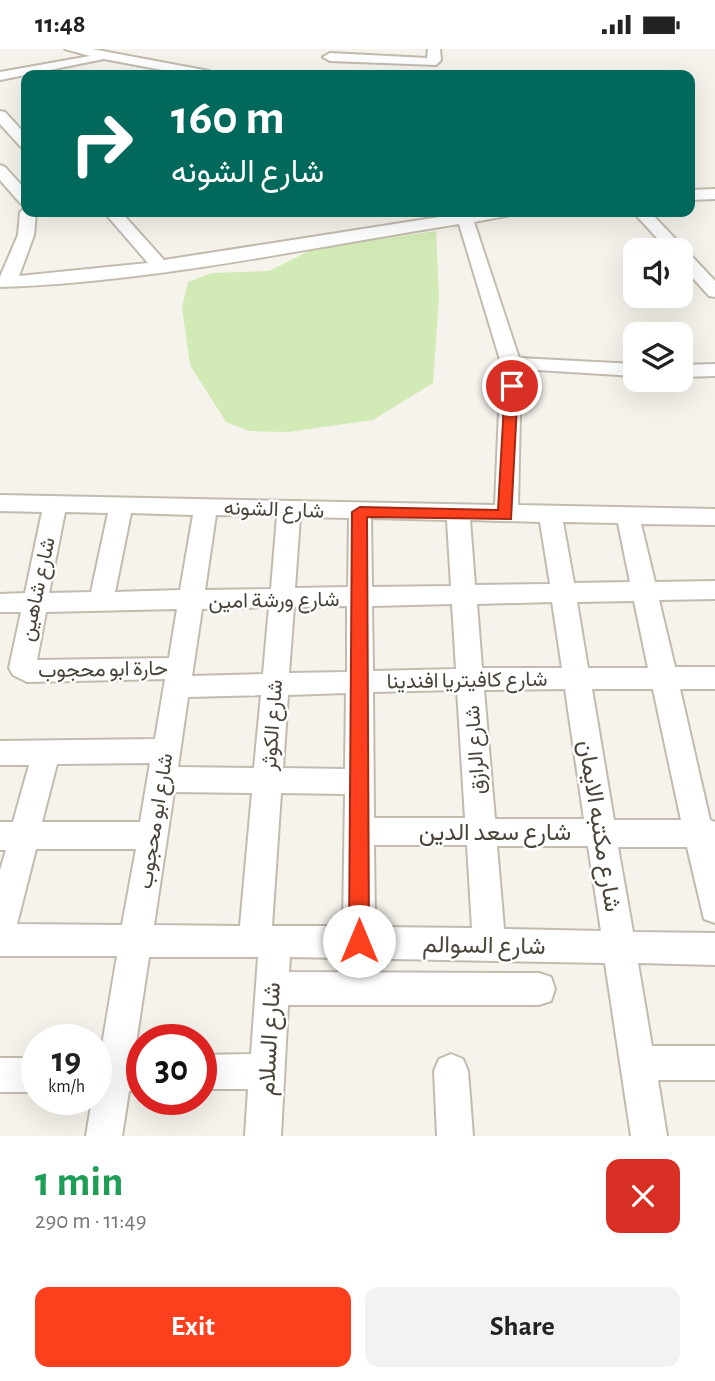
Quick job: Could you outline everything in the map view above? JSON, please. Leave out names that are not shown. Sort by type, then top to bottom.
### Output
[{"type":"street","points":[[71,49],[112,57],[174,63],[194,70]]},
{"type":"street","points":[[330,57],[431,62],[434,60],[434,49]]},
{"type":"street","points":[[35,70],[112,57]]},
{"type":"street","points":[[0,76],[21,72]]},
{"type":"street","points":[[0,115],[21,138]]},
{"type":"street","points":[[0,170],[21,194]]},
{"type":"street","points":[[695,195],[715,194]]},
{"type":"street","points":[[28,217],[26,235],[4,282],[56,280],[160,266],[448,217],[511,363],[506,515]]},
{"type":"street","points":[[116,217],[160,266]]},
{"type":"street","points":[[646,217],[666,238]]},
{"type":"street","points":[[693,268],[715,292]]},
{"type":"street","points":[[511,363],[623,369]]},
{"type":"street","points":[[693,371],[715,370]]},
{"type":"street","name":"شارع الشونه","points":[[0,503],[551,516],[715,517]]},
{"type":"street","name":"شارع شاهين","points":[[27,671],[22,668],[21,661],[55,504]]},
{"type":"street","points":[[101,602],[121,505]]},
{"type":"street","name":"شارع ابو محجوب","points":[[104,1136],[117,1073],[152,835],[206,507]]},
{"type":"street","name":"شارع الكوثر","points":[[265,941],[267,781],[289,509]]},
{"type":"street","points":[[359,941],[360,512]]},
{"type":"street","name":"شارع الرازق","points":[[458,514],[489,945]]},
{"type":"street","name":"شارع مكتبه الايمان","points":[[551,516],[649,1136]]},
{"type":"street","points":[[628,517],[664,678],[707,834],[715,908]]},
{"type":"street","name":"شارع ورشة امين","points":[[0,603],[190,602],[715,590]]},
{"type":"street","name":"حارة ابو محجوب","points":[[27,671],[178,678]]},
{"type":"street","name":"شارع كافيتريا افندينا","points":[[178,678],[275,685],[577,678],[715,678]]},
{"type":"street","points":[[0,753],[46,752],[164,765],[267,781],[359,782]]},
{"type":"street","points":[[0,929],[12,836],[46,752]]},
{"type":"street","name":"شارع سعد الدين","points":[[359,831],[707,834]]},
{"type":"street","points":[[12,836],[152,835]]},
{"type":"street","name":"شارع السوالم","points":[[0,940],[359,941],[715,949]]},
{"type":"street","name":"شارع السلام","points":[[264,1136],[272,988],[265,941]]},
{"type":"street","points":[[272,988],[539,989]]},
{"type":"street","points":[[637,1063],[715,1063]]},
{"type":"street","points":[[217,1072],[267,1071]]},
{"type":"street","points":[[450,1071],[455,1136]]},
{"type":"street","points":[[0,1075],[21,1075]]},
{"type":"green space","points":[[436,231],[439,297],[433,383],[373,420],[288,432],[249,431],[226,422],[190,365],[182,307],[188,282],[212,273],[269,271],[313,249]]},
{"type":"route","points":[[359,941],[360,512],[506,515],[512,386]]}]
